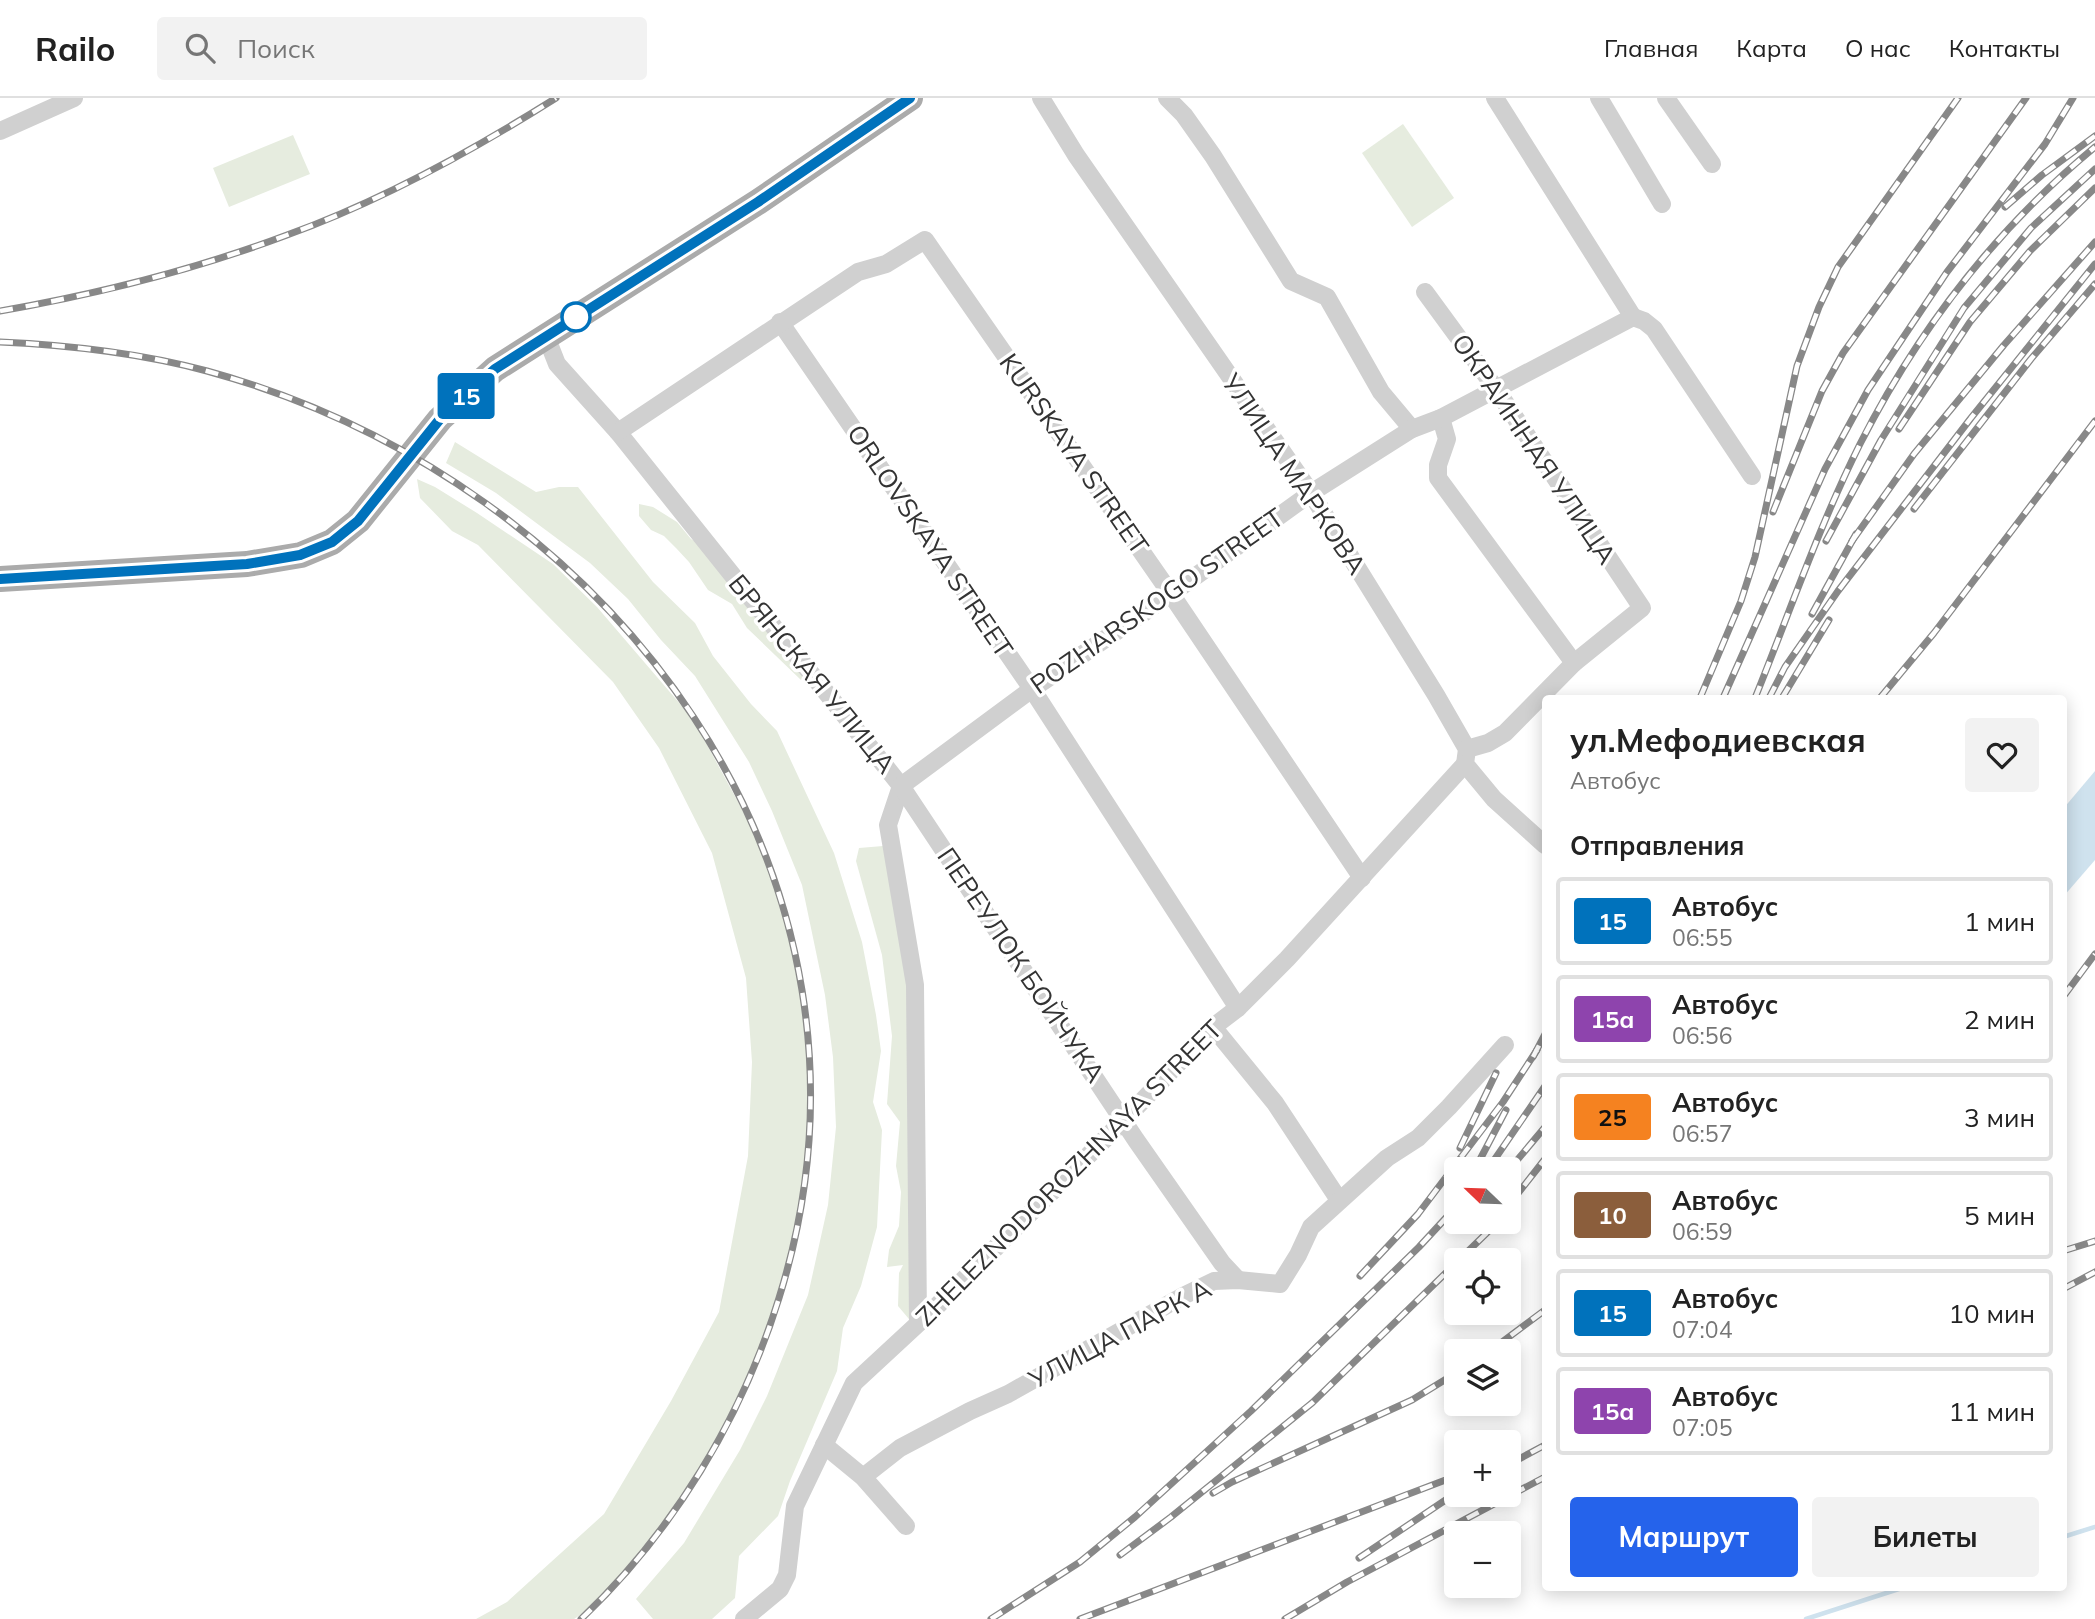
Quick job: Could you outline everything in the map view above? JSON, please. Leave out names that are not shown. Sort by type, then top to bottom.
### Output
[{"type":"main road","points":[[0,579],[247,564],[300,555],[332,542],[349,529],[386,487],[440,419],[495,369],[758,202],[910,98]]},
{"type":"street","points":[[0,131],[74,98]]},
{"type":"street","name":"УЛИЦА МАРКОВА","points":[[1041,98],[1076,155],[1311,493],[1436,695],[1466,757],[1494,799],[1542,842]]},
{"type":"street","points":[[1167,98],[1185,115],[1213,156],[1291,281],[1327,297],[1381,392],[1412,429]]},
{"type":"street","points":[[1495,98],[1639,319],[1654,329],[1752,476]]},
{"type":"street","points":[[1599,98],[1662,204]]},
{"type":"street","points":[[1666,98],[1712,164]]},
{"type":"street","name":"KURSKAYA STREET","points":[[780,322],[858,272],[886,264],[925,240],[1171,594],[1362,878]]},
{"type":"street","name":"ОКРАИННАЯ УЛИЦА","points":[[1424,292],[1496,389],[1642,608]]},
{"type":"street","name":"POZHARSKOGO STREET","points":[[901,786],[1031,689],[1171,594],[1311,493],[1412,429],[1441,418],[1639,319]]},
{"type":"street","points":[[618,432],[780,322]]},
{"type":"street","name":"ORLOVSKAYA STREET","points":[[780,322],[1031,689],[1238,1008]]},
{"type":"street","name":"БРЯНСКАЯ УЛИЦА","points":[[546,335],[557,364],[618,432],[901,786],[888,825],[915,985],[918,1322]]},
{"type":"street","points":[[1441,418],[1447,439],[1438,465],[1438,478],[1574,663]]},
{"type":"street","name":"ZHELEZNODOROZHNAYA STREET","points":[[1543,695],[1574,663],[1642,608]]},
{"type":"street","name":"ZHELEZNODOROZHNAYA STREET","points":[[744,1619],[779,1590],[787,1575],[794,1506],[853,1382],[1125,1120],[1213,1027],[1238,1008],[1362,878],[1466,757],[1506,733],[1542,696]]},
{"type":"street","name":"ПЕРЕУЛОК БОЙЧУКА","points":[[901,786],[1136,1140],[1222,1264],[1238,1280]]},
{"type":"street","points":[[1213,1027],[1275,1103],[1339,1200]]},
{"type":"street","name":"УЛИЦА ПАРК А","points":[[863,1477],[900,1448],[1008,1394],[1214,1281],[1280,1284],[1311,1227],[1387,1158],[1418,1138],[1505,1045]]},
{"type":"street","points":[[824,1445],[863,1477],[906,1526]]},
{"type":"shaded area","points":[[1403,124],[1454,198],[1412,227],[1362,153]]},
{"type":"shaded area","points":[[293,135],[310,174],[229,207],[213,168]]},
{"type":"shaded area","points":[[455,442],[536,492],[559,487],[578,487],[653,582],[695,623],[713,656],[751,704],[777,731],[834,853],[862,942],[881,1051],[873,1102],[882,1130],[877,1227],[861,1286],[843,1328],[837,1371],[778,1516],[739,1556],[735,1598],[712,1619],[653,1619],[636,1599],[684,1543],[740,1450],[767,1396],[808,1295],[828,1205],[836,1127],[833,1057],[825,995],[802,885],[749,762],[695,676],[628,599],[590,563],[496,493],[446,463]]},
{"type":"shaded area","points":[[417,479],[477,513],[553,564],[597,607],[693,719],[756,835],[789,922],[806,1009],[810,1127],[804,1195],[783,1283],[754,1367],[718,1447],[666,1527],[594,1606],[574,1619],[476,1619],[507,1602],[604,1514],[671,1401],[719,1312],[748,1156],[752,1062],[746,978],[712,853],[659,748],[613,682],[478,545],[452,531],[420,498]]},
{"type":"shaded area","points":[[639,504],[653,507],[677,522],[691,539],[712,551],[809,674],[801,680],[747,628],[732,604],[708,590],[676,548],[664,536],[651,530],[639,516]]},
{"type":"shaded area","points":[[883,846],[890,872],[909,998],[909,1319],[898,1306],[899,1273],[903,1265],[887,1267],[889,1250],[899,1226],[901,1192],[896,1166],[900,1122],[887,1104],[892,1036],[882,955],[856,861],[859,848]]},
{"type":"water","points":[[2095,771],[2095,860],[2067,892],[2067,804]]},
{"type":"waterway","points":[[2067,1536],[2095,1527]]},
{"type":"waterway","points":[[1806,1619],[1893,1591]]},
{"type":"railway","points":[[0,311],[145,280],[217,259],[322,222],[425,174],[556,98]]},
{"type":"railway","points":[[1701,695],[1741,601],[1755,557],[1797,366],[1819,307],[1838,267],[1958,98]]},
{"type":"railway","points":[[1773,512],[1822,391],[1843,353],[2026,98]]},
{"type":"railway","points":[[1724,695],[1825,469],[1868,390],[1947,272],[2045,144],[2073,98]]},
{"type":"railway","points":[[2005,207],[2042,175],[2095,136]]},
{"type":"railway","points":[[1756,695],[1845,475],[1907,361],[1934,321],[1993,247],[2059,178],[2095,147]]},
{"type":"railway","points":[[1826,541],[1881,440],[1964,308],[2031,228],[2095,169]]},
{"type":"railway","points":[[1899,429],[1970,322],[2030,251],[2095,188]]},
{"type":"railway","points":[[1852,541],[1914,454],[2004,345],[2095,242]]},
{"type":"railway","points":[[1771,695],[1785,667],[1838,591],[1971,418],[2095,264]]},
{"type":"railway","points":[[1914,509],[2031,359],[2095,284]]},
{"type":"railway","points":[[0,342],[104,351],[207,371],[353,425],[485,503],[600,601],[694,717],[762,848],[802,990],[809,1141],[779,1298],[745,1387],[701,1471],[646,1549],[581,1619]]},
{"type":"railway","points":[[1882,695],[1934,633],[2095,421]]},
{"type":"railway","points":[[1812,614],[1856,534]]},
{"type":"railway","points":[[1784,695],[1829,620]]},
{"type":"railway","points":[[2067,992],[2095,954]]},
{"type":"railway","points":[[1533,1057],[1542,1040]]},
{"type":"railway","points":[[1360,1276],[1418,1214],[1503,1102],[1537,1050]]},
{"type":"railway","points":[[1460,1148],[1496,1073]]},
{"type":"railway","points":[[1496,1157],[1542,1090]]},
{"type":"railway","points":[[1481,1157],[1506,1110]]},
{"type":"railway","points":[[1520,1157],[1542,1131]]},
{"type":"railway","points":[[1521,1189],[1542,1163]]},
{"type":"railway","points":[[991,1619],[1080,1562],[1135,1517],[1251,1411],[1444,1220]]},
{"type":"railway","points":[[1471,1248],[1486,1234]]},
{"type":"railway","points":[[2067,1250],[2095,1241]]},
{"type":"railway","points":[[2067,1287],[2095,1272]]},
{"type":"railway","points":[[1120,1555],[1312,1403],[1444,1275]]},
{"type":"railway","points":[[1506,1339],[1542,1312]]},
{"type":"railway","points":[[1213,1493],[1412,1400],[1444,1380]]},
{"type":"railway","points":[[1521,1458],[1542,1447]]},
{"type":"railway","points":[[1285,1619],[1347,1582],[1542,1479]]},
{"type":"railway","points":[[1080,1619],[1444,1481]]},
{"type":"railway","points":[[1359,1558],[1444,1501]]},
{"type":"bus line","name":"15","points":[[0,579],[247,564],[300,555],[332,542],[358,521],[440,419],[495,369],[758,202],[910,98]]}]
